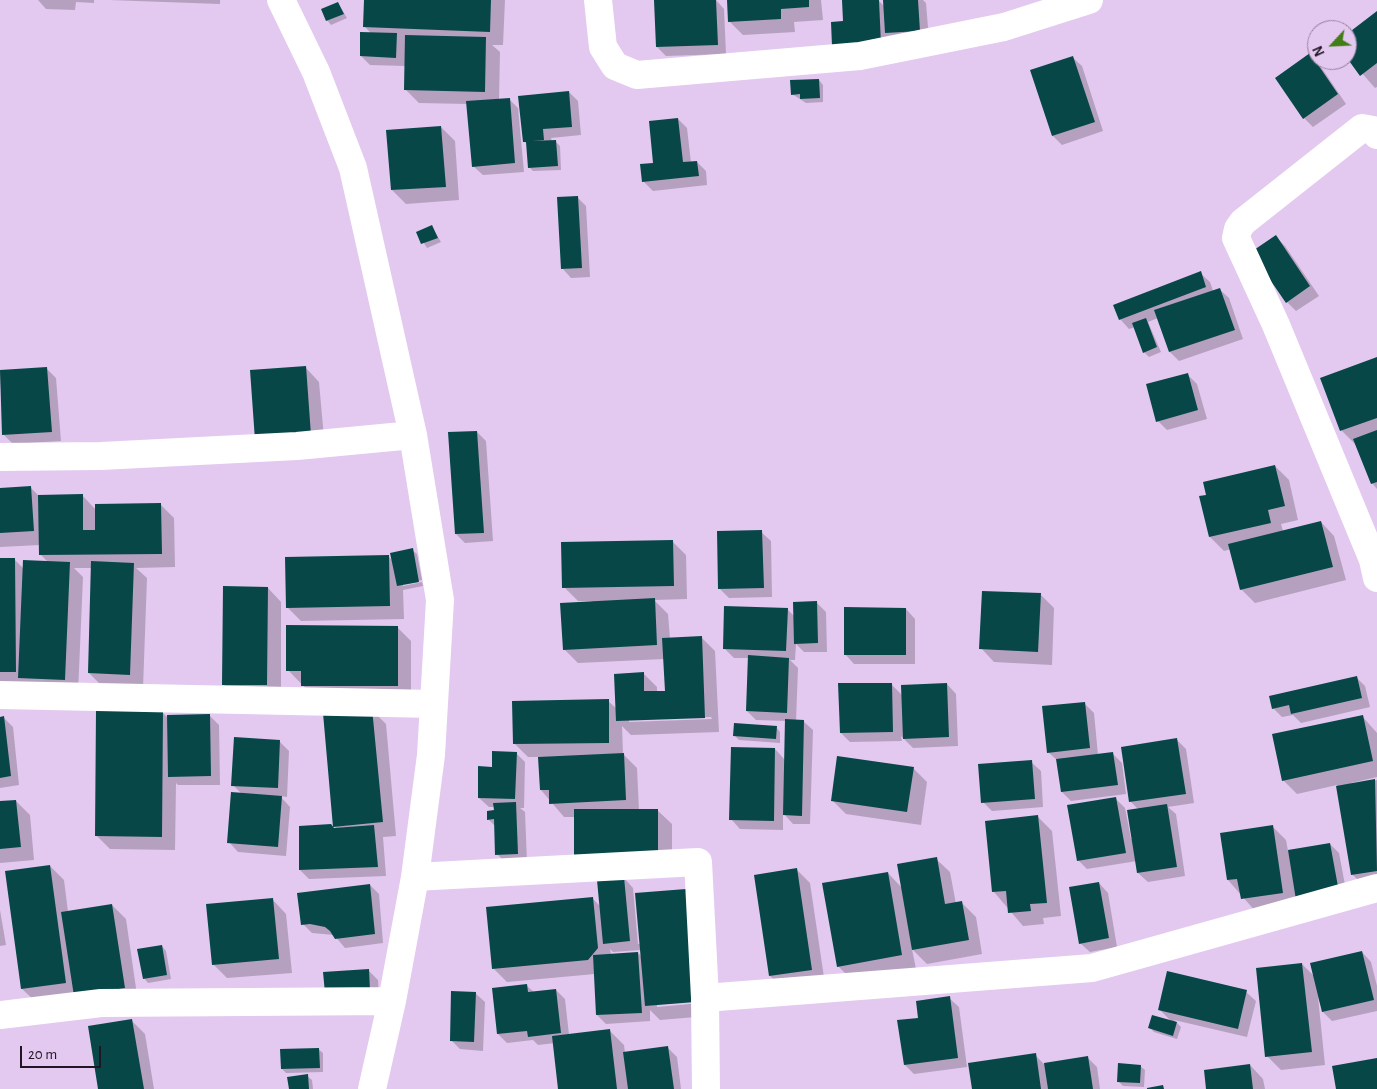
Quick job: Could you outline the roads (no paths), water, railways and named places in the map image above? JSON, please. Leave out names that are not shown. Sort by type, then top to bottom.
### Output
[{"type":"street","points":[[281,0],[316,72],[353,168],[413,435],[440,600],[431,755],[414,878],[392,1002],[372,1089]]},
{"type":"street","points":[[598,0],[603,47],[615,66],[637,75],[860,56],[1004,28],[1089,0]]},
{"type":"street","points":[[1376,566],[1276,325],[1236,238],[1238,228],[1243,222],[1362,128],[1373,130],[1377,135]]},
{"type":"street","points":[[0,457],[120,455],[297,446],[413,435]]},
{"type":"street","points":[[0,695],[434,704]]},
{"type":"street","points":[[414,878],[698,862],[705,998],[706,1089]]},
{"type":"street","points":[[705,998],[1092,968],[1377,888]]},
{"type":"street","points":[[0,1015],[101,1003],[392,1002]]}]
